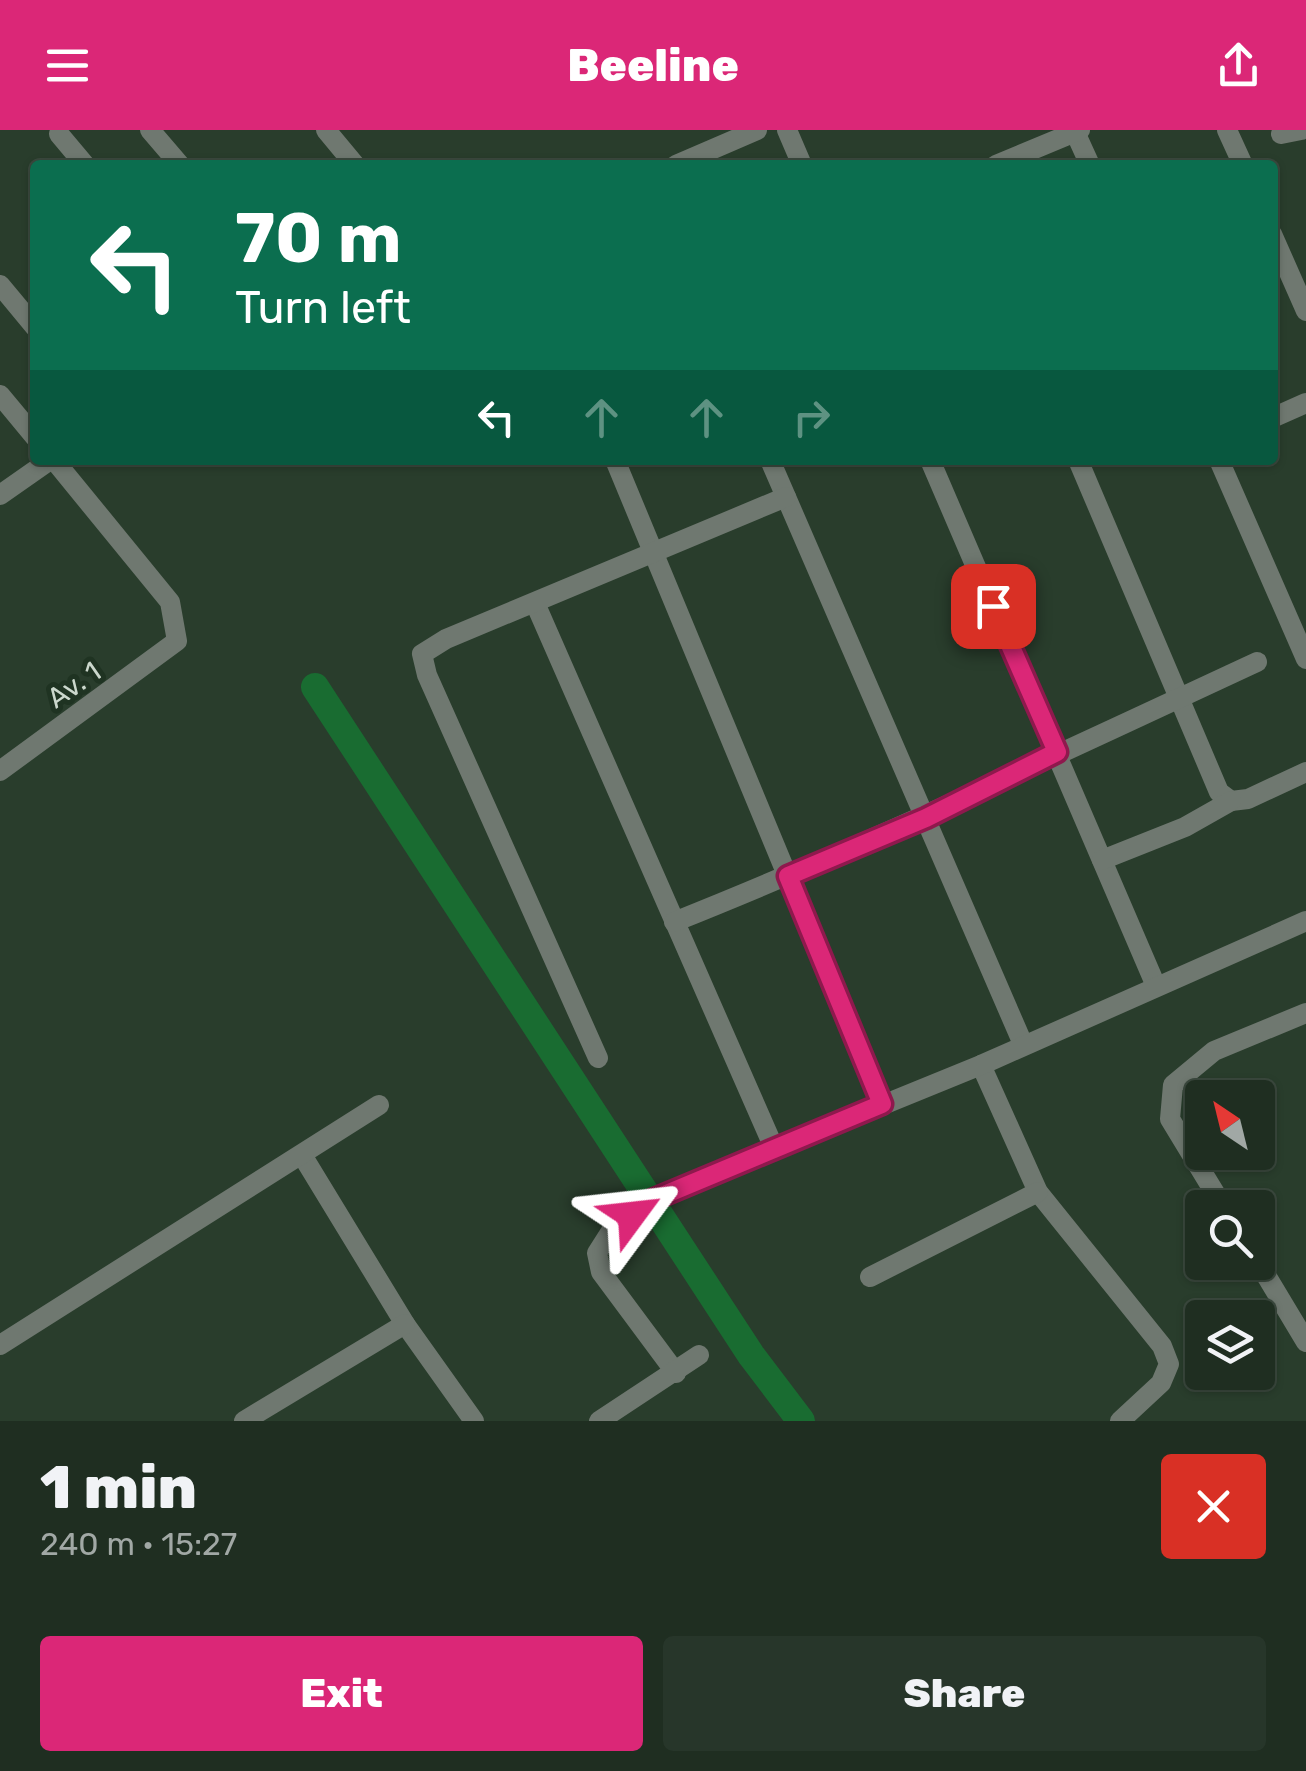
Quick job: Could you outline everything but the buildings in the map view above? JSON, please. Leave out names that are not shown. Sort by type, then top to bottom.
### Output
[{"type":"street","points":[[150,130],[176,160]]},
{"type":"street","points":[[326,130],[352,160]]},
{"type":"street","points":[[688,160],[757,130]]},
{"type":"street","points":[[787,130],[800,160]]},
{"type":"street","points":[[1228,130],[1241,160]]},
{"type":"street","points":[[60,131],[81,160]]},
{"type":"street","points":[[1008,160],[1078,131],[1088,160]]},
{"type":"street","points":[[1278,248],[1306,311]]},
{"type":"street","points":[[0,285],[30,321]]},
{"type":"street","points":[[0,396],[30,431]]},
{"type":"street","points":[[1278,415],[1306,403]]},
{"type":"street","points":[[0,495],[45,465]]},
{"type":"street","name":"Av. 1","points":[[0,771],[177,641],[170,602],[56,465]]},
{"type":"street","points":[[617,465],[882,1104]]},
{"type":"street","points":[[772,465],[1023,1044]]},
{"type":"street","points":[[932,465],[1156,986]]},
{"type":"street","points":[[1080,465],[1218,792],[1231,801]]},
{"type":"street","points":[[1221,465],[1306,660]]},
{"type":"street","points":[[598,1058],[427,675],[422,654],[446,639],[786,497]]},
{"type":"street","points":[[535,603],[774,1148]]},
{"type":"street","points":[[674,922],[926,818],[1057,752],[1257,662]]},
{"type":"street","points":[[1102,860],[1185,828],[1231,801],[1248,799],[1306,772]]},
{"type":"street","points":[[676,1374],[601,1272],[597,1253],[611,1231],[652,1200],[982,1065],[1156,986],[1305,925]]},
{"type":"street","points":[[1213,1190],[1170,1119],[1174,1085],[1214,1052],[1306,1014]]},
{"type":"street","points":[[982,1065],[1038,1192],[1162,1346],[1169,1364],[1161,1383],[1120,1421]]},
{"type":"street","points":[[0,1346],[380,1106]]},
{"type":"street","points":[[302,1156],[405,1324],[474,1421]]},
{"type":"street","points":[[870,1276],[1038,1192]]},
{"type":"street","points":[[1269,1280],[1306,1342]]},
{"type":"street","points":[[244,1421],[405,1324]]},
{"type":"street","points":[[599,1421],[676,1374],[698,1355]]},
{"type":"waterway","points":[[315,687],[751,1355],[801,1421]]},
{"type":"route","points":[[632,1215],[652,1200],[882,1104],[788,876],[926,818],[1057,752],[993,606]]}]
